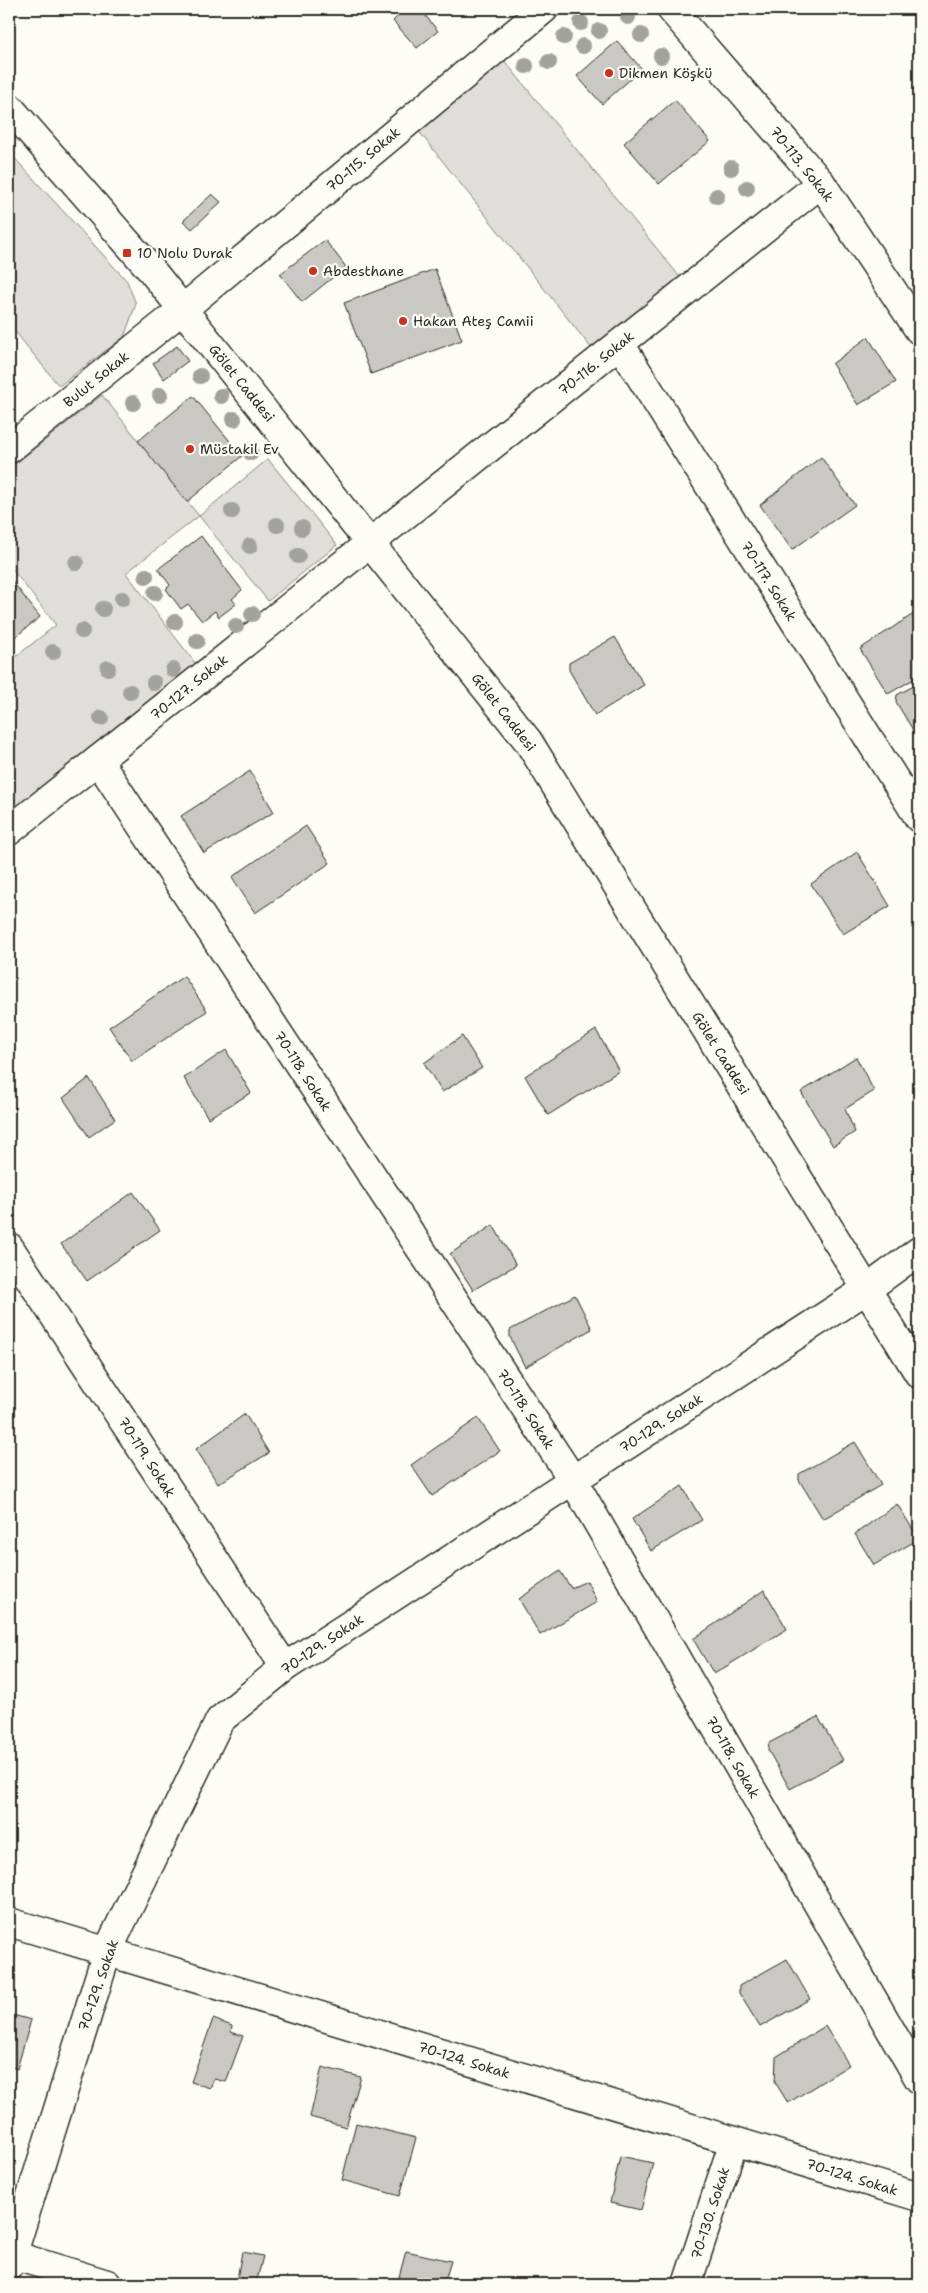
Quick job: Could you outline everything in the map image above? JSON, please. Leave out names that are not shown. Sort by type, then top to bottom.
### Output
[{"type":"street","name":"70-115. Sokak","points":[[183,309],[544,9]]},
{"type":"street","name":"70-113. Sokak","points":[[671,9],[821,183],[919,330]]},
{"type":"street","name":"Gölet Caddesi","points":[[9,107],[152,271],[528,741],[919,1374]]},
{"type":"street","name":"70-116. Sokak","points":[[370,543],[821,183]]},
{"type":"street","name":"Bulut Sokak","points":[[9,449],[183,309]]},
{"type":"street","name":"70-117. Sokak","points":[[620,344],[919,818]]},
{"type":"street","name":"70-127. Sokak","points":[[9,831],[370,543]]},
{"type":"street","name":"70-118. Sokak","points":[[98,760],[573,1480],[919,2079]]},
{"type":"street","name":"70-119. Sokak","points":[[9,1247],[285,1667]]},
{"type":"street","name":"70-129. Sokak","points":[[10,2258],[107,1952],[220,1720],[285,1667],[866,1289],[919,1251]]},
{"type":"street","name":"70-124. Sokak","points":[[9,1922],[919,2197]]},
{"type":"street","name":"70-130. Sokak","points":[[687,2284],[734,2141]]},
{"type":"street","points":[[10,2258],[107,2284]]},
{"type":"shaded area","points":[[503,59],[684,282],[596,354],[417,129]]},
{"type":"shaded area","points":[[9,152],[127,281],[136,304],[124,337],[59,386],[9,324]]},
{"type":"shaded area","points":[[102,395],[199,516],[126,573],[199,668],[9,815],[9,662],[56,625],[9,565],[9,469]]},
{"type":"shaded area","points":[[268,459],[337,545],[268,601],[199,516]]},
{"type":"building","points":[[405,9],[420,9],[438,31],[417,48],[393,21]]},
{"type":"building","name":"Dikmen Köşkü","points":[[617,41],[642,69],[602,104],[577,76]]},
{"type":"building","points":[[675,100],[710,141],[659,184],[624,143]]},
{"type":"building","points":[[212,194],[221,202],[192,229],[183,221]]},
{"type":"building","name":"Abdesthane","points":[[325,240],[346,267],[302,302],[280,274]]},
{"type":"building","name":"Hakan Ateş Camii","points":[[435,269],[462,340],[371,374],[344,303]]},
{"type":"building","points":[[868,337],[896,382],[858,405],[832,364]]},
{"type":"building","points":[[177,346],[188,361],[164,379],[153,363]]},
{"type":"building","name":"Müstakil Ev","points":[[193,396],[242,456],[187,502],[138,441]]},
{"type":"building","points":[[821,457],[855,505],[792,550],[760,505]]},
{"type":"building","points":[[201,536],[242,590],[232,599],[236,604],[219,617],[215,611],[202,621],[188,604],[181,609],[166,589],[170,585],[158,569]]},
{"type":"building","points":[[9,577],[40,617],[9,642]]},
{"type":"building","points":[[918,611],[919,676],[888,694],[860,649]]},
{"type":"building","points":[[615,637],[644,685],[595,715],[569,670],[569,663]]},
{"type":"building","points":[[919,683],[919,740],[896,702],[897,695]]},
{"type":"building","points":[[250,771],[274,812],[204,853],[181,816]]},
{"type":"building","points":[[306,826],[330,863],[255,913],[232,877]]},
{"type":"building","points":[[857,852],[890,906],[843,934],[811,884]]},
{"type":"building","points":[[184,976],[207,1011],[132,1061],[109,1027]]},
{"type":"building","points":[[596,1030],[619,1071],[548,1115],[525,1076]]},
{"type":"building","points":[[462,1036],[482,1068],[442,1092],[424,1063]]},
{"type":"building","points":[[226,1050],[251,1093],[208,1118],[184,1078]]},
{"type":"building","points":[[856,1057],[874,1091],[845,1109],[855,1132],[833,1146],[801,1092]]},
{"type":"building","points":[[89,1078],[115,1119],[89,1137],[63,1098]]},
{"type":"building","points":[[133,1192],[160,1230],[87,1281],[61,1244]]},
{"type":"building","points":[[493,1225],[516,1265],[473,1290],[450,1254]]},
{"type":"building","points":[[575,1295],[592,1329],[525,1367],[510,1337],[510,1330]]},
{"type":"building","points":[[245,1414],[269,1453],[218,1484],[196,1449]]},
{"type":"building","points":[[478,1418],[500,1451],[432,1496],[411,1465]]},
{"type":"building","points":[[855,1442],[881,1485],[823,1519],[799,1480],[799,1474]]},
{"type":"building","points":[[682,1486],[702,1520],[651,1551],[632,1519]]},
{"type":"building","points":[[897,1504],[919,1539],[874,1565],[855,1534]]},
{"type":"building","points":[[560,1571],[571,1588],[587,1581],[597,1602],[540,1635],[519,1599]]},
{"type":"building","points":[[764,1590],[787,1629],[714,1674],[693,1639]]},
{"type":"building","points":[[818,1717],[843,1760],[790,1789],[768,1750],[769,1743]]},
{"type":"building","points":[[787,1959],[810,1999],[760,2027],[739,1993],[739,1986]]},
{"type":"building","points":[[9,2014],[31,2020],[17,2069],[9,2066]]},
{"type":"building","points":[[213,2019],[232,2026],[231,2032],[243,2036],[226,2082],[214,2079],[210,2088],[191,2082]]},
{"type":"building","points":[[825,2026],[849,2065],[788,2103],[775,2082],[776,2057]]},
{"type":"building","points":[[322,2067],[361,2077],[346,2127],[310,2117]]},
{"type":"building","points":[[356,2123],[416,2138],[400,2196],[342,2180]]},
{"type":"building","points":[[620,2156],[653,2163],[641,2210],[610,2203]]},
{"type":"building","points":[[406,2251],[451,2261],[444,2284],[397,2284]]},
{"type":"building","points":[[242,2252],[263,2256],[256,2284],[236,2284]]},
{"type":"place","name":"Dikmen Köşkü","points":[[609,73]]},
{"type":"place","name":"10 Nolu Durak","points":[[127,253]]},
{"type":"place","name":"Abdesthane","points":[[313,271]]},
{"type":"place","name":"Hakan Ateş Camii","points":[[403,321]]},
{"type":"place","name":"Müstakil Ev","points":[[190,449]]}]
